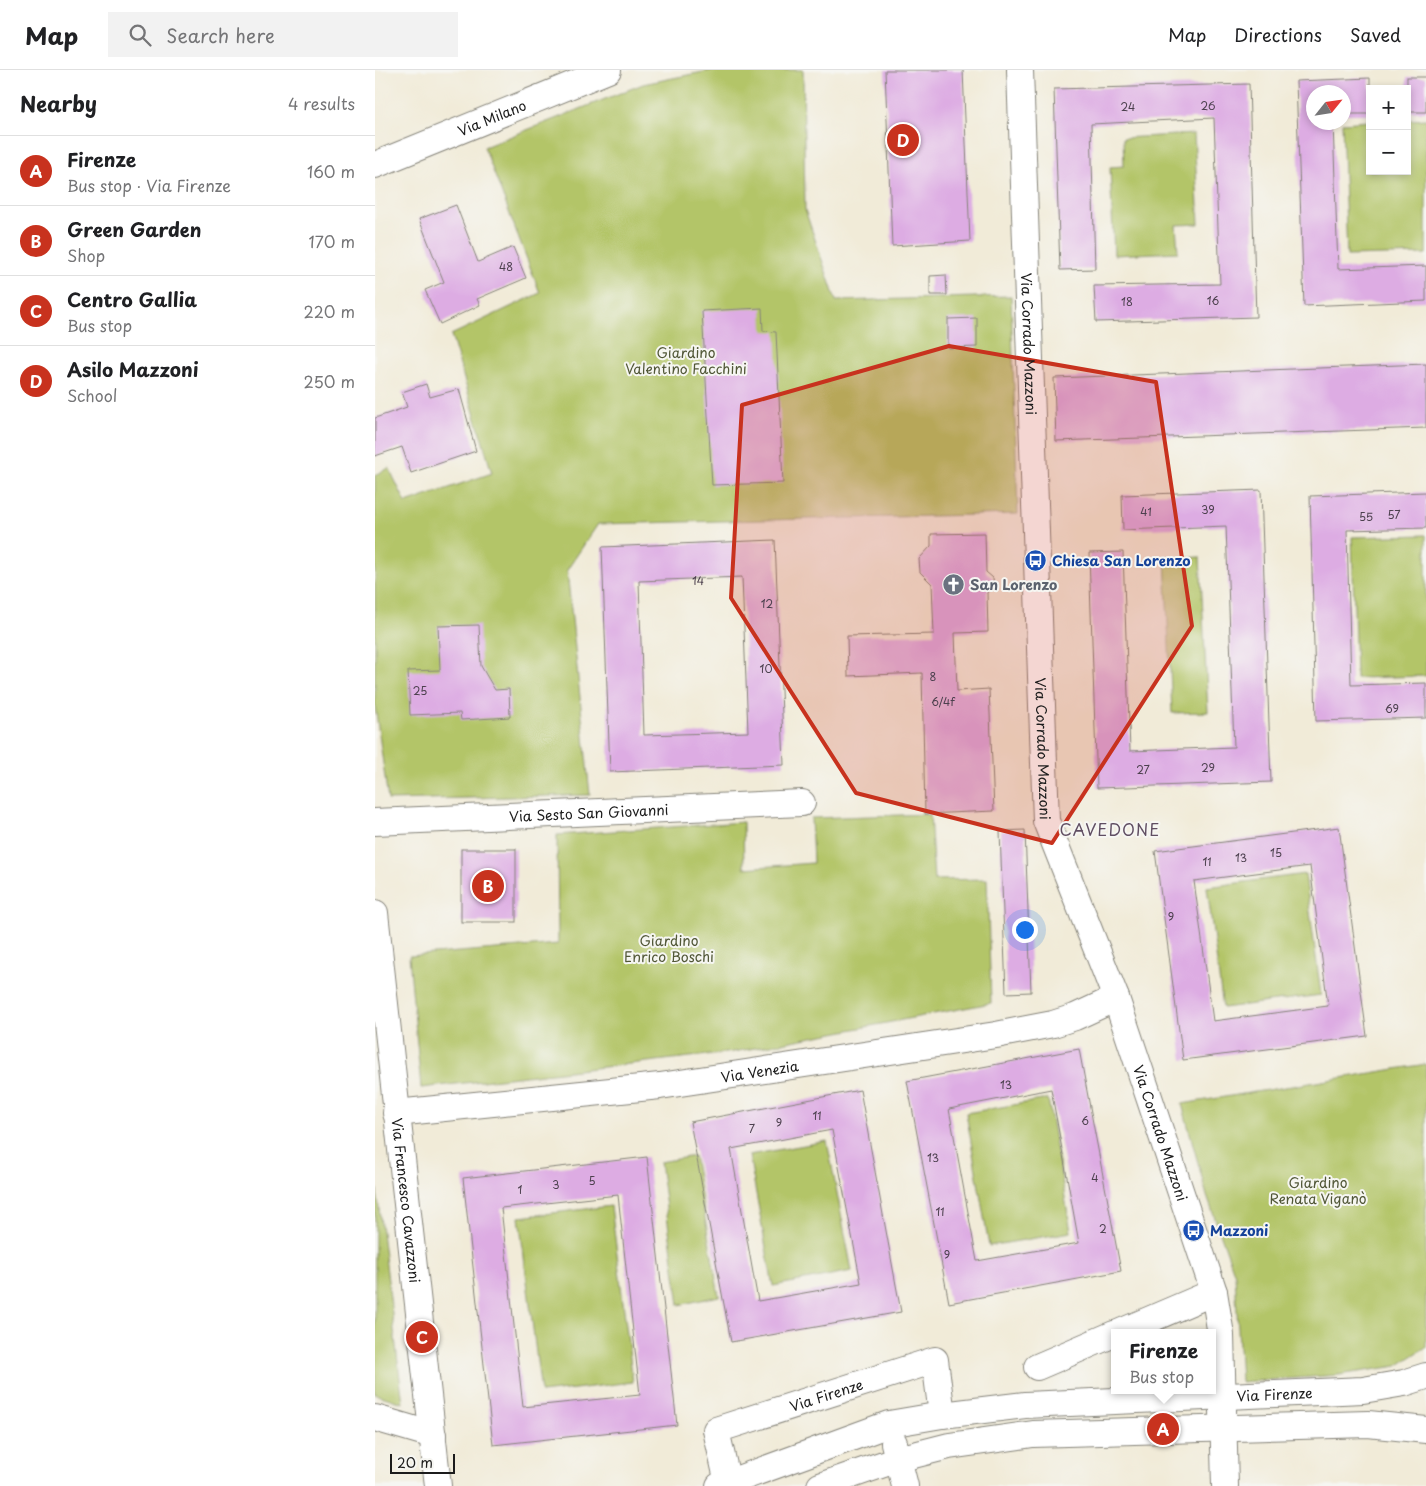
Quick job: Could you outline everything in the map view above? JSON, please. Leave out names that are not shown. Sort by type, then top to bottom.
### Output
[{"type":"street","name":"Via Milano","points":[[375,165],[609,70]]},
{"type":"street","name":"Via Corrado Mazzoni","points":[[1020,70],[1045,821],[1116,998],[1214,1292],[1221,1335],[1223,1427]]},
{"type":"street","name":"Via Sesto San Giovanni","points":[[375,822],[802,803]]},
{"type":"street","name":"Via Francesco Cavazzoni","points":[[375,913],[383,1056],[396,1113],[438,1486]]},
{"type":"street","name":"Via Venezia","points":[[396,1113],[660,1086],[995,1036],[1053,1024],[1075,1017],[1116,998]]},
{"type":"street","points":[[1127,1329],[1214,1292]]},
{"type":"street","points":[[1037,1367],[1111,1335]]},
{"type":"street","name":"Via Firenze","points":[[942,1415],[935,1360],[716,1430],[723,1484],[889,1424],[942,1415],[1025,1404],[1363,1390],[1404,1383],[1426,1376]]},
{"type":"street","points":[[375,1418],[433,1435]]},
{"type":"street","points":[[889,1424],[905,1486]]},
{"type":"street","points":[[820,1486],[898,1458],[957,1444],[1033,1434],[1368,1424],[1426,1430]]},
{"type":"street","points":[[1223,1427],[1225,1486]]},
{"type":"highlighted area","points":[[949,346],[1156,382],[1192,626],[1052,843],[856,793],[731,598],[742,405]]},
{"type":"green space","name":"Giardino Valentino Facchini","points":[[713,70],[803,70],[805,210],[836,301],[1011,296],[1018,514],[598,524],[567,570],[590,795],[388,800],[375,705],[375,475],[389,468],[406,503],[492,473],[451,335],[540,293],[484,147],[643,84]]},
{"type":"green space","points":[[1426,119],[1426,254],[1347,256],[1342,130],[1351,130],[1351,122],[1366,121],[1366,175],[1411,175],[1411,120]]},
{"type":"green space","points":[[1194,134],[1199,224],[1176,225],[1178,252],[1114,255],[1110,167],[1124,166],[1123,138]]},
{"type":"green space","points":[[1426,535],[1426,676],[1356,678],[1352,537]]},
{"type":"green space","points":[[1200,557],[1208,712],[1172,713],[1165,559]]},
{"type":"green space","name":"Giardino Enrico Boschi","points":[[930,814],[934,880],[987,879],[991,1003],[734,1052],[421,1088],[409,956],[558,944],[557,835],[743,822],[744,868],[813,863],[811,818]]},
{"type":"green space","points":[[1305,874],[1321,995],[1223,1008],[1207,887]]},
{"type":"green space","name":"Giardino Renata Viganò","points":[[1426,1064],[1426,1347],[1397,1366],[1339,1375],[1241,1382],[1235,1275],[1207,1196],[1182,1104]]},
{"type":"green space","points":[[1048,1099],[1071,1232],[989,1246],[966,1113]]},
{"type":"green space","points":[[827,1141],[852,1271],[773,1286],[749,1155]]},
{"type":"green space","points":[[694,1156],[719,1296],[679,1305],[660,1162]]},
{"type":"green space","points":[[375,1175],[403,1403],[375,1394]]},
{"type":"green space","points":[[611,1206],[633,1382],[541,1393],[519,1217]]},
{"type":"building","points":[[885,70],[963,70],[970,241],[892,246]]},
{"type":"building","points":[[1407,77],[1426,77],[1426,112],[1411,112],[1411,85],[1407,85]]},
{"type":"building","points":[[1370,78],[1370,85],[1366,85],[1366,114],[1351,114],[1351,85],[1306,85],[1306,130],[1333,130],[1338,269],[1426,266],[1426,301],[1304,306],[1296,81]]},
{"type":"building","points":[[1249,84],[1256,317],[1096,322],[1094,286],[1220,284],[1214,118],[1091,124],[1095,269],[1060,270],[1054,89]]},
{"type":"building","points":[[456,205],[478,262],[513,247],[526,278],[477,299],[480,305],[440,324],[425,290],[444,282],[419,219]]},
{"type":"building","points":[[946,275],[947,295],[930,295],[930,276]]},
{"type":"building","points":[[762,308],[763,331],[776,332],[783,483],[712,485],[702,311]]},
{"type":"building","points":[[977,318],[977,347],[948,348],[948,319]]},
{"type":"building","points":[[1426,364],[1426,428],[1056,441],[1054,378]]},
{"type":"building","points":[[426,384],[430,397],[459,389],[476,451],[411,473],[402,447],[375,456],[375,418],[407,407],[402,392]]},
{"type":"building","points":[[1261,490],[1271,782],[1097,788],[1089,553],[1123,552],[1130,751],[1234,747],[1226,526],[1123,530],[1122,495]]},
{"type":"building","points":[[1426,492],[1426,528],[1347,530],[1351,685],[1426,683],[1426,718],[1316,721],[1310,496]]},
{"type":"building","points":[[985,533],[986,572],[993,578],[994,586],[987,592],[988,632],[955,633],[957,691],[989,689],[994,811],[925,814],[922,673],[848,676],[847,636],[934,634],[932,584],[920,572],[919,559],[931,546],[931,534]]},
{"type":"building","points":[[775,540],[784,765],[610,772],[602,547]],"holes":[[[742,577],[748,732],[644,735],[639,581]]]},
{"type":"building","points":[[479,625],[481,666],[495,690],[509,689],[510,717],[461,720],[460,713],[410,715],[408,671],[440,670],[438,626]]},
{"type":"building","points":[[1339,827],[1367,1036],[1183,1060],[1155,851]],"holes":[[[1310,866],[1328,1006],[1213,1021],[1194,881]]]},
{"type":"building","points":[[1025,830],[1031,992],[1006,993],[1000,831]]},
{"type":"building","points":[[461,849],[516,849],[516,922],[461,922]]},
{"type":"building","points":[[1079,1049],[1121,1271],[949,1303],[907,1081]],"holes":[[[1051,1089],[1079,1243],[977,1261],[949,1109]]]},
{"type":"building","points":[[860,1090],[901,1312],[731,1342],[690,1122]],"holes":[[[832,1130],[861,1283],[758,1301],[731,1149]]]},
{"type":"building","points":[[647,1157],[677,1425],[493,1445],[463,1178]],"holes":[[[618,1195],[640,1395],[523,1407],[501,1208]]]},
{"type":"place","name":"Asilo Mazzoni","points":[[903,140]]},
{"type":"place","name":"Chiesa San Lorenzo","points":[[1036,560]]},
{"type":"place","name":"San Lorenzo","points":[[954,584]]},
{"type":"place","name":"Green Garden","points":[[488,886]]},
{"type":"place","name":"Mazzoni","points":[[1194,1230]]},
{"type":"place","name":"Centro Gallia","points":[[422,1337]]},
{"type":"place","name":"Firenze","points":[[1163,1429]]},
{"type":"district","name":"CAVEDONE","points":[[1110,829]]}]
